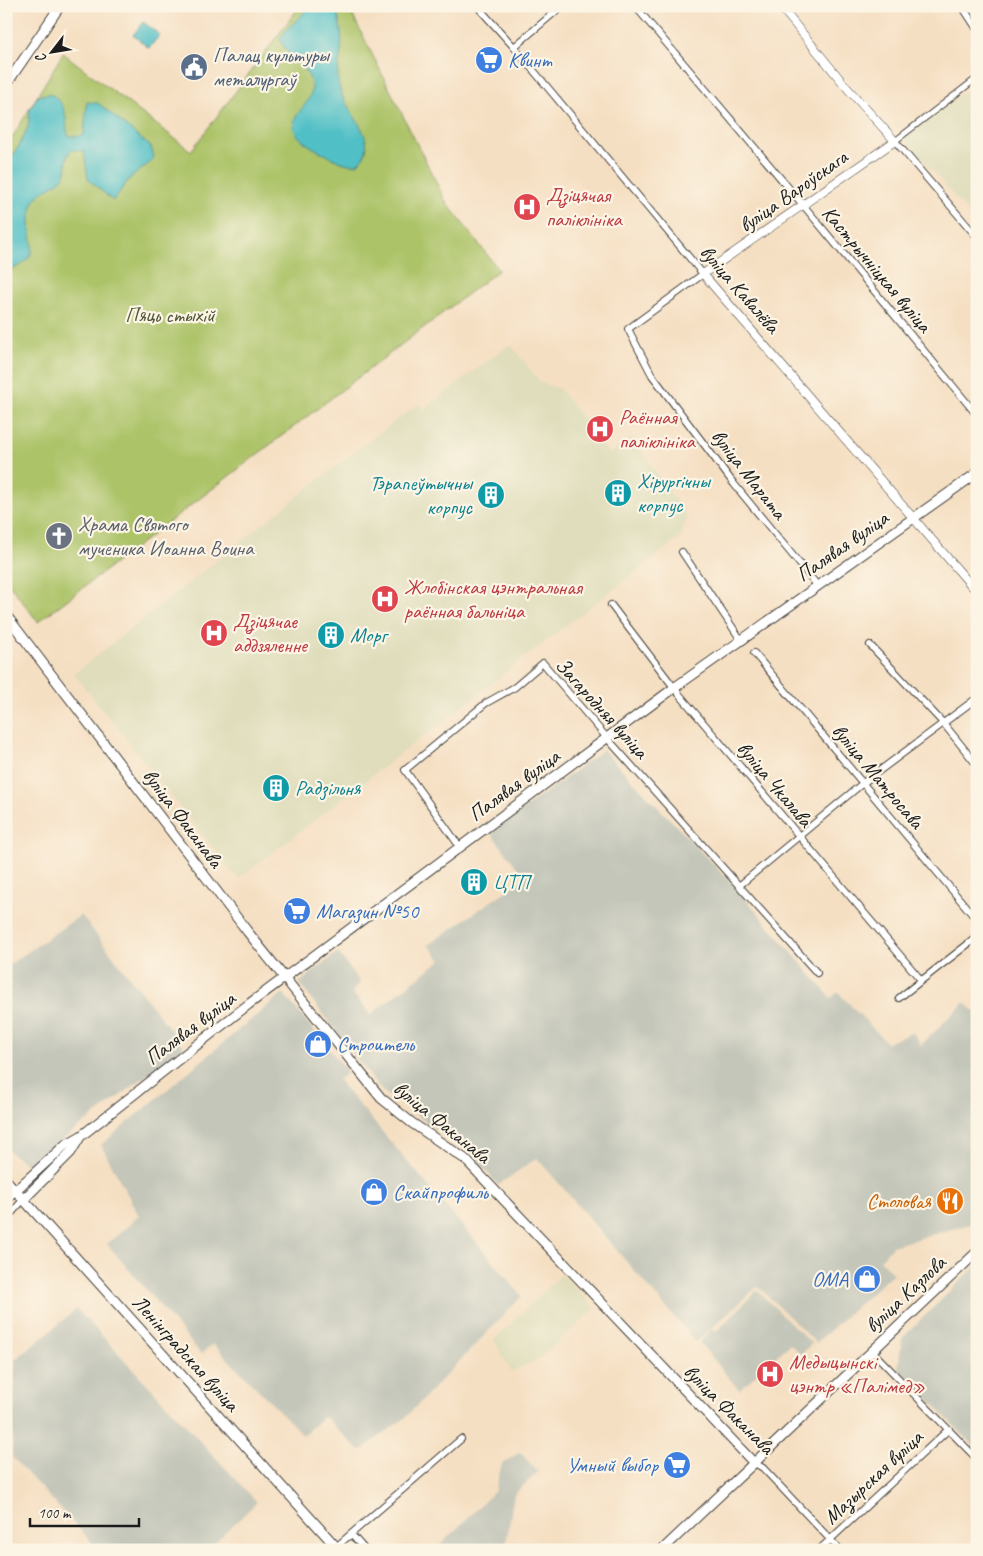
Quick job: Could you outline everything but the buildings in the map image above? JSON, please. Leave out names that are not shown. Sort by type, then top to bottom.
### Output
[{"type":"main road","points":[[6,85],[60,6]]},
{"type":"main road","name":"Палявая вуліца","points":[[16,1190],[65,1145],[81,1136],[118,1105],[284,978],[674,688],[977,473]]},
{"type":"main road","name":"вуліца Факанава","points":[[6,615],[284,978],[381,1098],[412,1123],[465,1159],[754,1462]]},
{"type":"main road","name":"Палявая вуліца","points":[[24,1199],[72,1152],[81,1136]]},
{"type":"main road","name":"Ленінградская вуліца","points":[[6,1180],[338,1548]]},
{"type":"main road","name":"вуліца Казлова","points":[[662,1550],[871,1350],[977,1252]]},
{"type":"street","name":"вуліца Кавалёва","points":[[477,6],[514,47],[703,274],[977,592]]},
{"type":"street","points":[[514,47],[562,6]]},
{"type":"street","name":"Кастрычніцкая вуліца","points":[[635,6],[977,415]]},
{"type":"street","points":[[780,6],[848,89],[977,237]]},
{"type":"street","points":[[962,6],[977,29]]},
{"type":"street","name":"вуліца Вароўскага","points":[[628,328],[895,141],[977,78]]},
{"type":"street","name":"вуліца Марата","points":[[628,328],[652,375],[734,484],[817,585]]},
{"type":"street","points":[[682,552],[741,640]]},
{"type":"street","name":"вуліца Чкалава","points":[[611,605],[674,688],[921,980]]},
{"type":"street","points":[[870,645],[944,724],[977,765]]},
{"type":"street","name":"вуліца Матросава","points":[[754,653],[977,920]]},
{"type":"street","name":"Загародняя вуліца","points":[[460,847],[405,770],[486,703],[515,687],[543,663],[607,738],[817,973]]},
{"type":"street","points":[[740,885],[863,783],[977,698]]},
{"type":"street","points":[[899,998],[977,937]]},
{"type":"street","points":[[6,1202],[16,1190]]},
{"type":"street","points":[[6,1219],[24,1199]]},
{"type":"street","points":[[871,1350],[977,1459]]},
{"type":"street","name":"Мазырская вуліца","points":[[819,1550],[949,1429]]},
{"type":"street","points":[[338,1548],[351,1534],[461,1439]]},
{"type":"street","name":"вуліца Факанава","points":[[754,1462],[763,1468],[840,1550]]},
{"type":"street","points":[[351,1534],[365,1550]]},
{"type":"shaded area","points":[[977,74],[977,223],[904,138],[970,87],[966,82]]},
{"type":"shaded area","name":"Жлобінская цэнтральная раённая бальніца","points":[[510,344],[540,382],[560,389],[609,454],[632,437],[687,517],[681,537],[238,879],[74,674],[350,455],[419,404],[424,409]]},
{"type":"shaded area","points":[[603,750],[737,889],[831,998],[838,992],[887,1043],[913,1032],[921,1045],[965,1002],[977,1014],[977,1222],[892,1246],[880,1260],[893,1273],[816,1343],[758,1286],[696,1342],[537,1158],[498,1185],[473,1155],[381,1090],[299,983],[338,952],[360,983],[352,992],[370,1015],[441,960],[428,945],[525,878],[491,833]]},
{"type":"shaded area","points":[[81,915],[184,1047],[28,1166],[6,1149],[6,967]]},
{"type":"shaded area","points":[[283,993],[348,1072],[338,1080],[522,1296],[405,1418],[360,1451],[324,1416],[303,1435],[213,1344],[201,1354],[107,1244],[139,1216],[101,1145]]},
{"type":"shaded area","points":[[977,1265],[977,1449],[898,1369],[902,1338]]},
{"type":"shaded area","points":[[562,1274],[595,1309],[540,1358],[511,1372],[494,1340]]},
{"type":"shaded area","points":[[757,1290],[812,1344],[801,1354],[790,1344],[739,1390],[699,1342],[713,1328],[716,1332]]},
{"type":"shaded area","points":[[77,1309],[257,1502],[207,1550],[99,1550],[12,1457],[15,1360]]},
{"type":"shaded area","points":[[520,1452],[538,1472],[514,1494],[505,1550],[435,1550],[495,1491],[502,1464]]},
{"type":"green space","name":"Пяць стыхій","points":[[300,6],[348,6],[446,202],[499,270],[38,622],[6,580],[6,148],[63,53],[191,151]]},
{"type":"water","points":[[308,6],[334,6],[336,8],[342,40],[338,72],[339,88],[345,102],[362,129],[367,147],[364,156],[357,164],[343,163],[330,157],[303,141],[295,131],[294,123],[297,115],[312,90],[307,73],[286,50],[280,39]]},
{"type":"water","points":[[143,22],[160,35],[149,48],[133,35]]},
{"type":"water","points":[[50,94],[63,106],[68,136],[81,136],[84,134],[87,102],[98,103],[151,147],[154,157],[152,161],[130,178],[113,201],[88,179],[84,151],[72,150],[67,158],[65,174],[59,182],[40,194],[34,202],[30,224],[32,243],[28,259],[20,266],[6,271],[6,165],[19,146],[28,127],[30,109],[35,100],[40,95]]},
{"type":"place","name":"Квинт","points":[[489,60]]},
{"type":"place","name":"Палац культуры металургаў","points":[[194,67]]},
{"type":"place","name":"Дзіцячая паліклініка","points":[[527,207]]},
{"type":"place","name":"Раённая паліклініка","points":[[600,429]]},
{"type":"place","name":"Хірургічны корпус","points":[[618,493]]},
{"type":"place","name":"Тэрапеўтычны корпус","points":[[491,495]]},
{"type":"place","name":"Храма Святого мученика Иоанна Воина","points":[[59,536]]},
{"type":"place","name":"Жлобінская цэнтральная раённая бальніца","points":[[385,599]]},
{"type":"place","name":"Дзіцячае аддзяленне","points":[[214,633]]},
{"type":"place","name":"Морг","points":[[331,635]]},
{"type":"place","name":"Радзільня","points":[[276,788]]},
{"type":"place","name":"ЦТП","points":[[474,882]]},
{"type":"place","name":"Магазин №50","points":[[297,911]]},
{"type":"place","name":"Строитель","points":[[318,1044]]},
{"type":"place","name":"Скайпрофиль","points":[[374,1192]]},
{"type":"place","name":"Столовая","points":[[950,1201]]},
{"type":"place","name":"ОМА","points":[[867,1279]]},
{"type":"place","name":"Медыцынскі цэнтр «Палімед»","points":[[770,1374]]},
{"type":"place","name":"Умный выбор","points":[[677,1465]]}]
